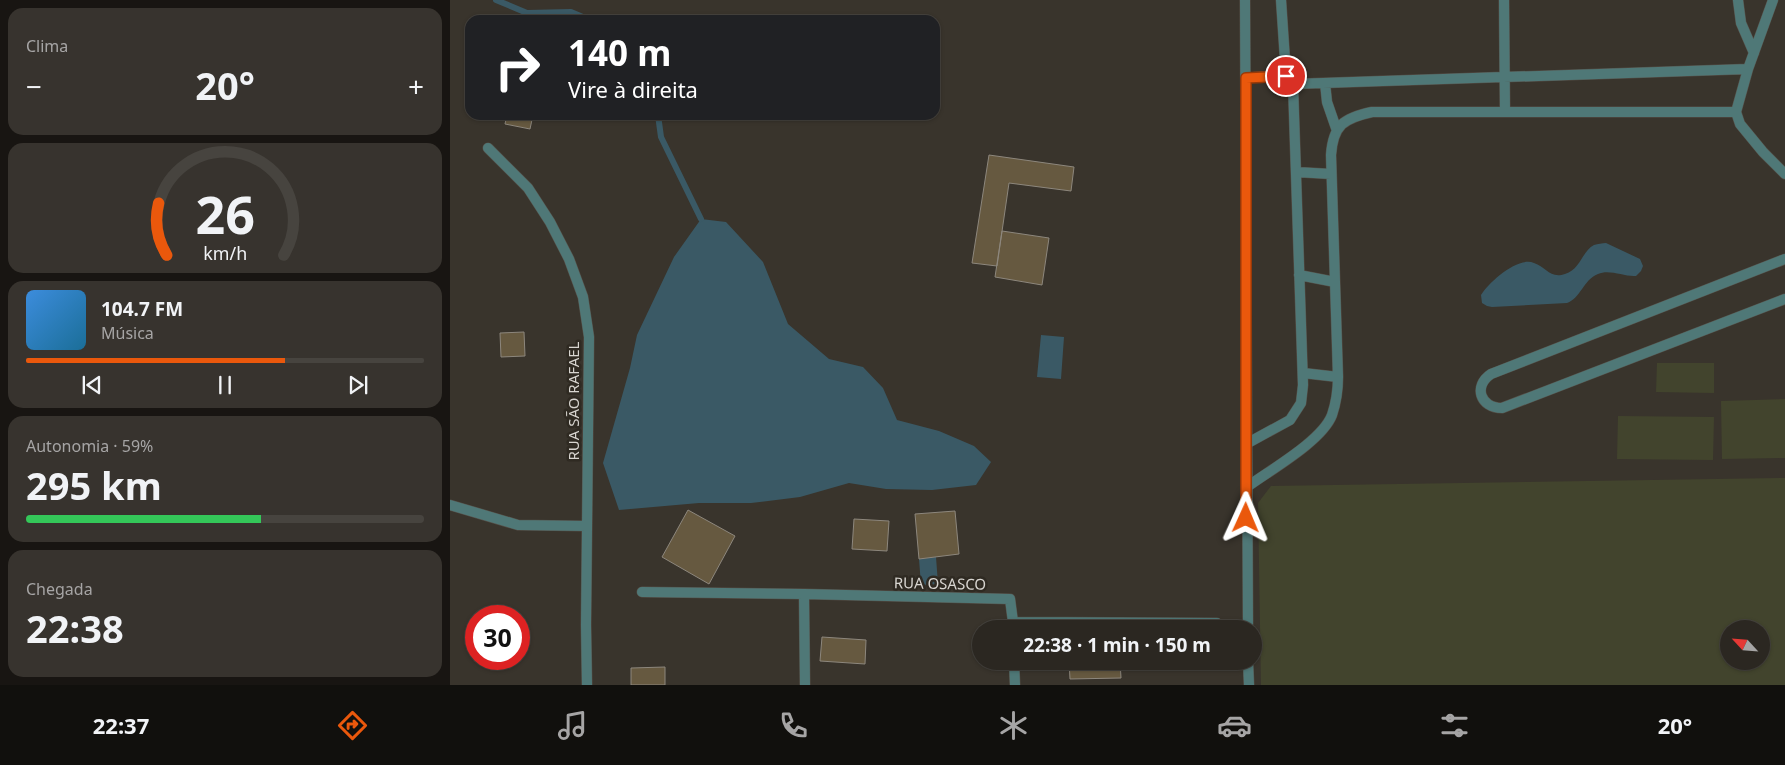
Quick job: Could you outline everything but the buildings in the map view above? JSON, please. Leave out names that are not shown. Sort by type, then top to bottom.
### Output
[{"type":"street","points":[[1245,0],[1248,620]]},
{"type":"street","points":[[1246,444],[1290,420],[1301,403],[1302,373],[1293,84],[1286,76],[1281,0]]},
{"type":"street","points":[[1504,0],[1505,112]]},
{"type":"street","points":[[1738,0],[1741,23],[1754,53]]},
{"type":"street","points":[[1773,0],[1748,69],[1736,112],[1740,124],[1763,152],[1785,174]]},
{"type":"street","points":[[1293,84],[1748,69]]},
{"type":"street","points":[[1246,78],[1286,76]]},
{"type":"street","points":[[1247,487],[1317,437],[1332,416],[1338,387],[1331,174],[1332,140],[1336,128],[1327,102],[1325,83]]},
{"type":"street","points":[[1336,128],[1356,116],[1372,112],[1736,112]]},
{"type":"street","name":"RUA SÃO RAFAEL","points":[[488,148],[528,188],[550,222],[569,259],[583,297],[590,338],[587,685]]},
{"type":"street","points":[[1296,172],[1331,174]]},
{"type":"street","points":[[1785,259],[1491,374],[1483,381],[1481,386],[1482,397],[1490,406],[1502,408],[1785,299]]},
{"type":"street","points":[[1299,275],[1335,282]]},
{"type":"street","points":[[1302,373],[1338,377]]},
{"type":"street","points":[[450,505],[518,525],[587,526]]},
{"type":"street","name":"RUA OSASCO","points":[[642,592],[804,594],[1010,600],[1012,620]]},
{"type":"street","points":[[804,594],[805,685]]},
{"type":"street","points":[[1014,670],[1015,685]]},
{"type":"street","points":[[1248,670],[1249,685]]},
{"type":"green space","points":[[1657,363],[1714,363],[1714,393],[1656,392]]},
{"type":"green space","points":[[1785,399],[1785,458],[1722,459],[1721,401]]},
{"type":"green space","points":[[1618,416],[1714,417],[1713,460],[1617,459]]},
{"type":"green space","points":[[1785,478],[1785,685],[1261,685],[1262,620],[1260,620],[1258,503],[1271,486]]},
{"type":"water","points":[[701,219],[726,222],[763,262],[788,324],[829,359],[863,367],[883,388],[897,420],[939,431],[974,446],[991,462],[976,485],[932,490],[886,489],[849,483],[800,497],[751,503],[699,503],[619,510],[603,463],[630,368],[637,335],[674,257]]},
{"type":"water","points":[[1606,243],[1640,259],[1643,266],[1641,271],[1636,276],[1607,272],[1598,274],[1589,280],[1572,301],[1567,303],[1492,307],[1482,303],[1481,295],[1497,277],[1520,263],[1534,263],[1552,274],[1565,274],[1575,268],[1590,248],[1594,245]]},
{"type":"water","points":[[1041,335],[1064,337],[1061,379],[1037,377]]},
{"type":"water","points":[[936,557],[938,584],[921,585],[919,559]]},
{"type":"waterway","points":[[496,0],[527,13],[571,12],[578,15]]},
{"type":"waterway","points":[[659,120],[661,137],[701,219]]},
{"type":"route","points":[[1246,518],[1246,78],[1286,76]]}]
